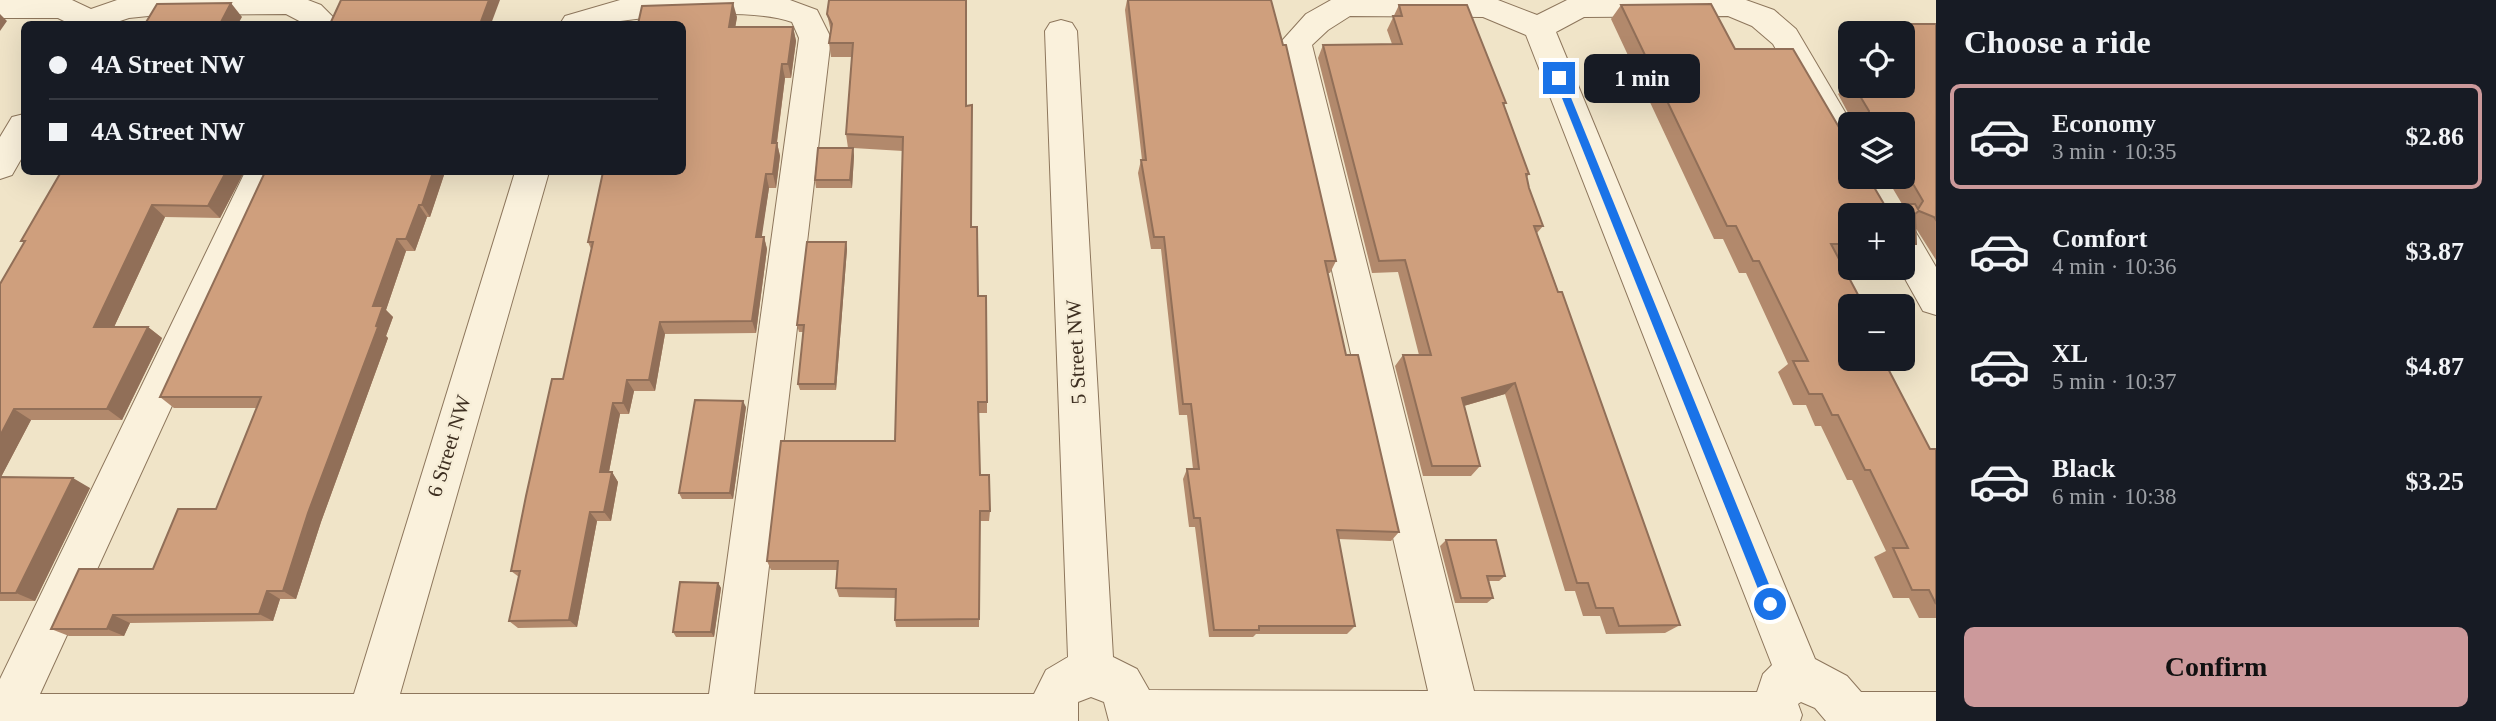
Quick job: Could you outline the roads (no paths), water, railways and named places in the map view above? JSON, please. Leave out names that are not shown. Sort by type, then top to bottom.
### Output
[{"type":"street","points":[[93,21],[126,8],[158,5],[288,4],[310,12],[320,21]]},
{"type":"street","points":[[586,21],[621,10],[675,4],[752,6],[802,15],[811,24],[815,38],[728,719]]},
{"type":"street","points":[[1457,718],[1296,43],[1317,22],[1344,6],[1486,7],[1539,28],[1787,705]]},
{"type":"street","points":[[1539,28],[1579,7],[1731,6],[1763,18],[1785,37],[1838,129]]},
{"type":"street","points":[[0,8],[63,9],[84,21]]},
{"type":"street","name":"5 Street NW","points":[[1061,31],[1091,673]]},
{"type":"street","points":[[0,166],[21,131]]},
{"type":"street","points":[[261,175],[3,719],[1055,719],[1059,691],[1067,681],[1091,673],[1103,675],[1124,689],[1132,717],[1457,718],[1787,705],[1823,686],[1844,704],[1851,718],[1936,715]]},
{"type":"street","name":"6 Street NW","points":[[369,719],[531,175]]},
{"type":"street","points":[[1915,264],[1936,300]]}]
